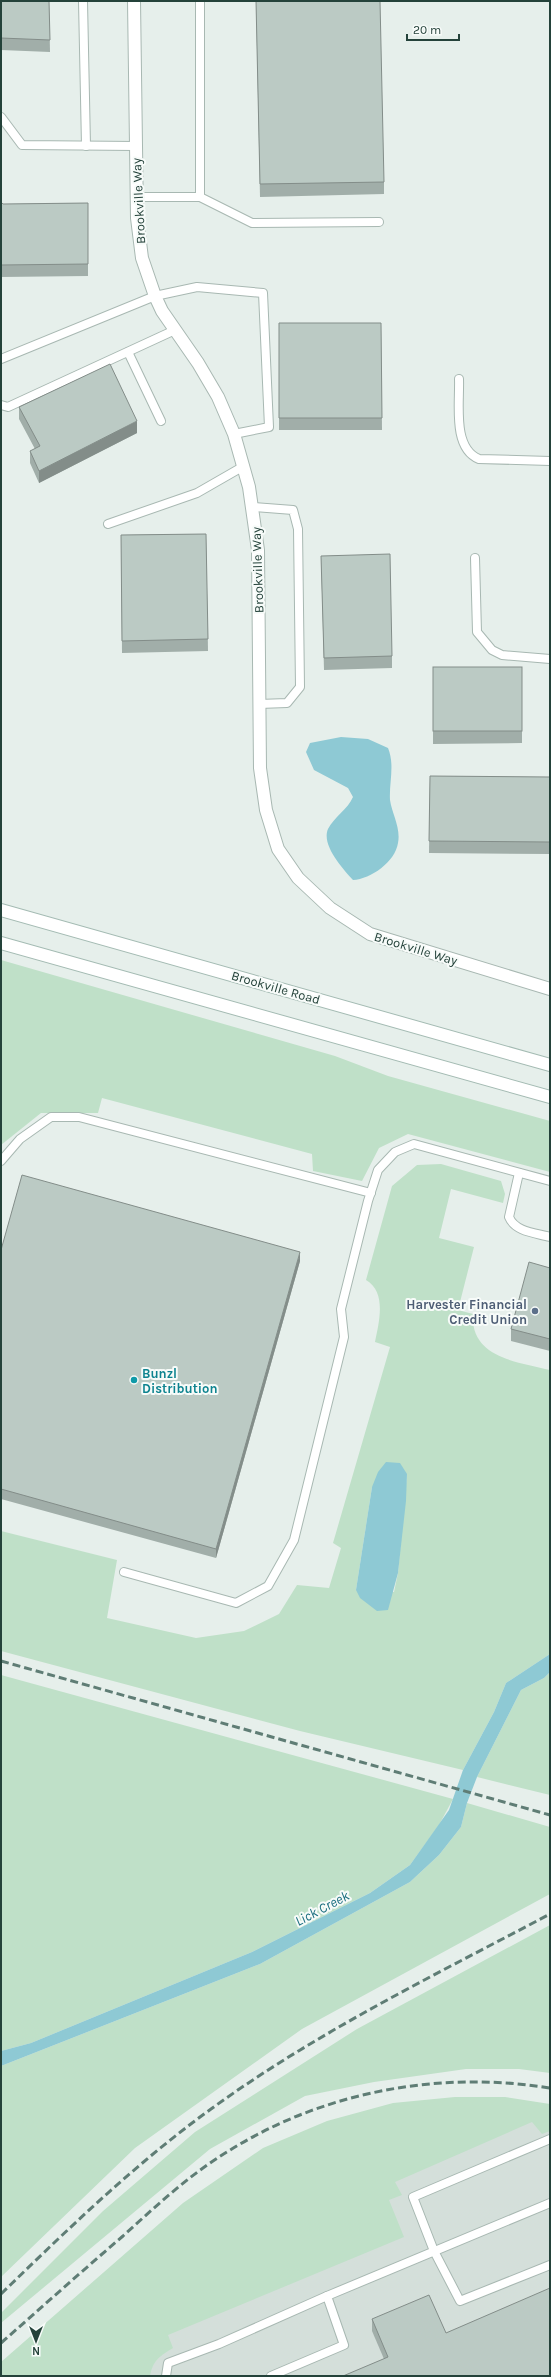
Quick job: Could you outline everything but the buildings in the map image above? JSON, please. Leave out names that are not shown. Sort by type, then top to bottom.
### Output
[{"type":"street","name":"Brookville Way","points":[[134,1],[138,197],[137,218],[139,241],[142,258],[155,296],[175,330],[202,369],[218,397],[234,434],[244,466],[253,507],[258,550],[260,768],[266,810],[278,849],[298,878],[330,908],[370,934],[550,988]]},
{"type":"street","name":"Brookville Road","points":[[1,910],[550,1065]]},
{"type":"street","points":[[1,943],[550,1098]]},
{"type":"lane","points":[[83,1],[86,146]]},
{"type":"lane","points":[[200,1],[200,196]]},
{"type":"lane","points":[[1,117],[22,145],[136,146]]},
{"type":"lane","points":[[138,197],[200,196],[252,223],[379,222]]},
{"type":"lane","points":[[1,359],[155,296],[197,287],[263,293],[269,427],[234,434]]},
{"type":"lane","points":[[1,405],[8,407],[175,330]]},
{"type":"lane","points":[[128,352],[161,420]]},
{"type":"lane","points":[[460,379],[460,418],[463,443],[471,455],[479,459],[550,462]]},
{"type":"lane","points":[[108,524],[197,493],[244,466]]},
{"type":"lane","points":[[253,507],[293,510],[298,529],[300,687],[287,702],[259,704]]},
{"type":"lane","points":[[475,558],[477,632],[492,650],[502,655],[550,659]]},
{"type":"lane","points":[[1,1161],[20,1139],[51,1117],[78,1117],[371,1193]]},
{"type":"lane","points":[[124,1572],[236,1603],[268,1586],[294,1540],[344,1337],[341,1309],[371,1193],[378,1170],[395,1152],[414,1144],[550,1181]]},
{"type":"lane","points":[[518,1173],[509,1217],[511,1224],[518,1228],[550,1237]]},
{"type":"lane","points":[[550,2139],[413,2197],[434,2251],[460,2301],[550,2265]]},
{"type":"lane","points":[[166,2376],[168,2363],[219,2344],[327,2296],[550,2203]]},
{"type":"lane","points":[[271,2376],[344,2345],[327,2296]]},
{"type":"shaded area","points":[[550,2118],[550,2376],[31,2376],[300,2157]]},
{"type":"green space","points":[[1,960],[335,1056],[388,1076],[550,1121],[550,1172],[408,1134],[379,1148],[362,1181],[313,1171],[312,1154],[102,1098],[98,1113],[41,1113],[1,1145]]},
{"type":"green space","points":[[441,1164],[501,1181],[505,1194],[503,1203],[451,1189],[439,1238],[474,1247],[458,1310],[473,1314],[474,1329],[479,1340],[498,1356],[550,1370],[550,1654],[506,1683],[494,1712],[463,1770],[300,1731],[1,1651],[1,1531],[117,1560],[107,1618],[196,1638],[244,1631],[279,1614],[297,1585],[329,1588],[341,1548],[333,1543],[390,1347],[375,1342],[380,1308],[379,1300],[373,1285],[366,1280],[392,1186],[417,1165]],"holes":[[[407,1474],[398,1573],[394,1592],[356,1590],[372,1487]]]},
{"type":"green space","points":[[550,1672],[550,1795],[477,1777],[521,1690],[544,1678]]},
{"type":"green space","points":[[1,1675],[453,1799],[439,1825],[410,1865],[370,1893],[252,1952],[31,2043],[1,2051]]},
{"type":"green space","points":[[467,1803],[550,1827],[550,1894],[302,2029],[135,2148],[1,2277],[1,2066],[260,1964],[410,1882],[439,1855],[461,1827]]},
{"type":"green space","points":[[550,1925],[550,2073],[519,2069],[466,2069],[374,2082],[305,2096],[210,2149],[1,2323],[1,2313],[103,2211],[195,2132],[357,2029]]},
{"type":"green space","points":[[455,2097],[505,2097],[550,2104],[550,2131],[542,2134],[532,2122],[395,2182],[402,2195],[389,2200],[404,2237],[168,2335],[173,2348],[155,2362],[150,2376],[1,2376],[1,2362],[183,2203],[263,2148],[327,2121],[393,2103]]},
{"type":"water","points":[[341,737],[368,739],[388,748],[391,761],[390,800],[399,837],[396,850],[387,863],[374,873],[360,879],[353,880],[334,856],[330,849],[327,835],[328,829],[353,797],[348,788],[314,770],[306,752],[310,743]]},
{"type":"water","points":[[386,1462],[400,1463],[407,1474],[406,1501],[398,1573],[388,1610],[377,1611],[360,1598],[356,1590],[372,1487],[378,1472]]},
{"type":"water","name":"Lick Creek","points":[[550,1654],[550,1672],[544,1678],[521,1690],[477,1777],[467,1803],[461,1827],[439,1855],[410,1882],[260,1964],[1,2066],[1,2051],[31,2043],[252,1952],[370,1893],[410,1865],[449,1810],[463,1770],[494,1712],[506,1683]]},
{"type":"railway","points":[[1,1661],[550,1815]]},
{"type":"railway","points":[[1,2294],[77,2221],[129,2175],[183,2130],[251,2081],[377,2006],[550,1914]]},
{"type":"railway","points":[[1,2343],[186,2181],[227,2152],[264,2131],[302,2114],[342,2101],[382,2091],[424,2085],[466,2082],[508,2083],[550,2088]]},
{"type":"place","name":"Harvester Financial Credit Union","points":[[535,1311]]},
{"type":"place","name":"Bunzl Distribution","points":[[134,1380]]}]
